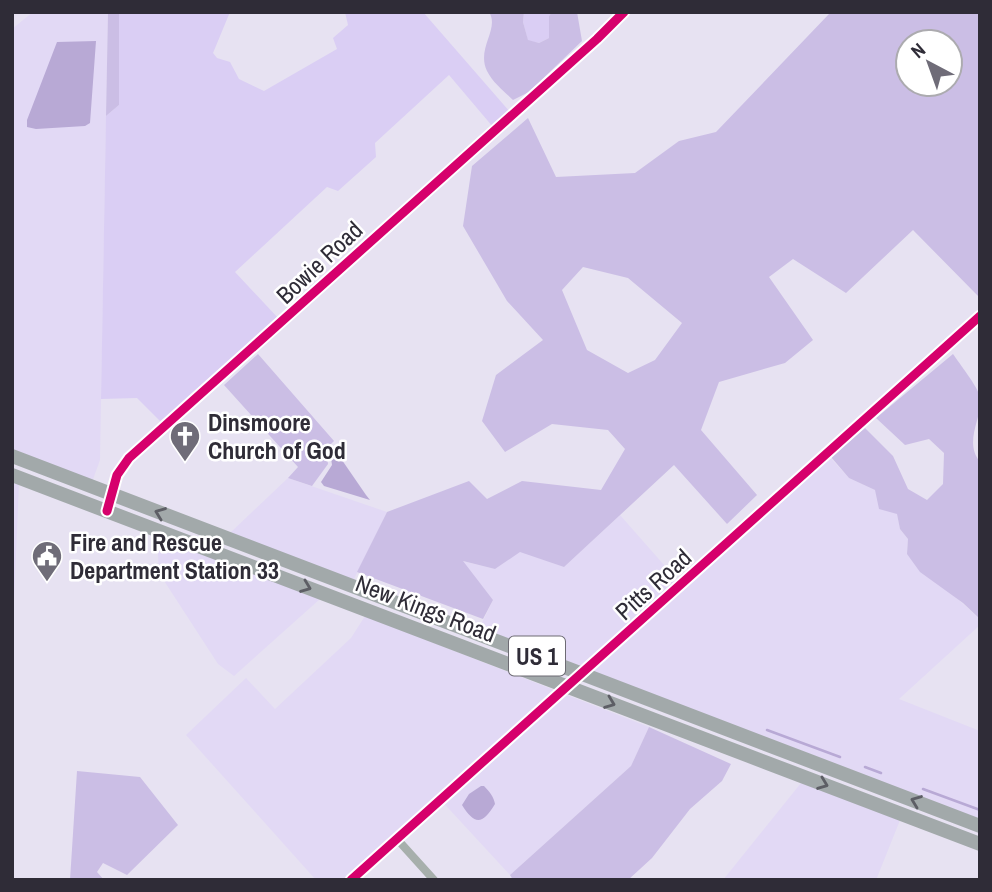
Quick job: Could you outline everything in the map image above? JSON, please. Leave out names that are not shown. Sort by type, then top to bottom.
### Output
[{"type":"highway","name":"New Kings Road","points":[[12,456],[980,826]]},
{"type":"highway","name":"New Kings Road","points":[[12,475],[980,844]]},
{"type":"street","name":"Bowie Road","points":[[107,511],[117,475],[129,458],[624,12]]},
{"type":"street","name":"Pitts Road","points":[[351,880],[980,316]]},
{"type":"street","points":[[46,487],[49,470]]},
{"type":"street","points":[[335,598],[341,582]]},
{"type":"street","points":[[848,794],[853,778]]},
{"type":"street","points":[[397,839],[434,880]]},
{"type":"shaded area","points":[[33,12],[108,12],[100,460],[92,482],[12,451],[12,29]]},
{"type":"shaded area","points":[[108,12],[119,12],[119,105],[106,116]]},
{"type":"shaded area","points":[[119,12],[230,12],[213,53],[217,58],[230,62],[239,79],[264,91],[337,49],[333,38],[348,25],[345,12],[423,12],[510,112],[493,127],[449,75],[375,143],[376,157],[338,191],[327,187],[235,272],[279,319],[163,424],[137,398],[101,399],[106,116],[119,105]]},
{"type":"shaded area","points":[[489,12],[524,12],[523,22],[528,40],[539,43],[549,38],[549,16],[552,12],[577,12],[582,41],[529,92],[513,100],[492,79],[484,63],[492,25]]},
{"type":"shaded area","points":[[524,12],[552,12],[549,16],[549,38],[539,43],[528,41],[523,22]]},
{"type":"shaded area","points":[[828,12],[980,12],[980,298],[913,230],[846,293],[793,259],[769,277],[813,340],[785,363],[719,382],[701,430],[757,495],[727,524],[674,465],[564,567],[520,552],[495,569],[463,561],[493,600],[483,619],[357,572],[387,512],[469,481],[487,499],[522,481],[601,490],[625,449],[608,430],[552,424],[505,452],[482,421],[496,375],[543,340],[507,301],[463,226],[472,166],[528,118],[556,177],[635,173],[679,141],[716,132]],"holes":[[[583,267],[628,278],[682,323],[655,360],[628,373],[587,350],[562,290]]]},
{"type":"shaded area","points":[[96,41],[90,123],[85,126],[36,129],[27,127],[27,120],[57,42]]},
{"type":"shaded area","points":[[258,354],[334,441],[326,449],[328,464],[312,486],[288,478],[298,467],[224,385]]},
{"type":"shaded area","points":[[953,354],[980,397],[973,446],[980,462],[980,619],[963,603],[920,572],[907,554],[908,539],[900,529],[897,514],[879,509],[875,490],[849,478],[831,457],[865,428],[893,456],[908,489],[927,500],[943,484],[944,453],[929,439],[905,445],[876,418]]},
{"type":"shaded area","points":[[333,447],[370,500],[324,486],[321,482],[332,465],[330,451]]},
{"type":"shaded area","points":[[824,451],[849,478],[875,490],[897,514],[900,529],[908,539],[907,554],[980,619],[980,625],[899,699],[980,731],[980,821],[479,629],[493,600],[462,561],[495,569],[520,551],[564,567],[620,515],[679,582]]},
{"type":"shaded area","points":[[288,478],[387,512],[353,581],[229,534]]},
{"type":"shaded area","points":[[12,481],[19,483],[12,648]]},
{"type":"shaded area","points":[[157,536],[320,599],[234,676],[218,664],[159,573]]},
{"type":"shaded area","points":[[365,616],[649,727],[631,766],[510,875],[438,797],[346,880],[316,880],[186,735],[246,678],[275,709],[351,638]]},
{"type":"shaded area","points":[[649,727],[731,764],[722,781],[690,809],[652,858],[628,880],[513,880],[510,875],[631,766]]},
{"type":"shaded area","points":[[77,771],[140,777],[178,825],[127,875],[103,863],[97,872],[104,880],[70,880]]},
{"type":"shaded area","points":[[801,783],[900,820],[876,880],[723,880]]},
{"type":"shaded area","points":[[481,786],[489,792],[495,804],[486,816],[478,820],[470,816],[462,805],[469,794]]},
{"type":"waterway","points":[[767,730],[840,757]]},
{"type":"waterway","points":[[865,767],[881,773]]},
{"type":"waterway","points":[[923,789],[980,810]]},
{"type":"cycle path","points":[[107,511],[117,475],[129,458],[624,12]]},
{"type":"cycle path","points":[[351,880],[980,316]]},
{"type":"place","name":"Dinsmoore Church of God","points":[[185,463]]},
{"type":"place","name":"Fire and Rescue Department Station 33","points":[[47,583]]}]
